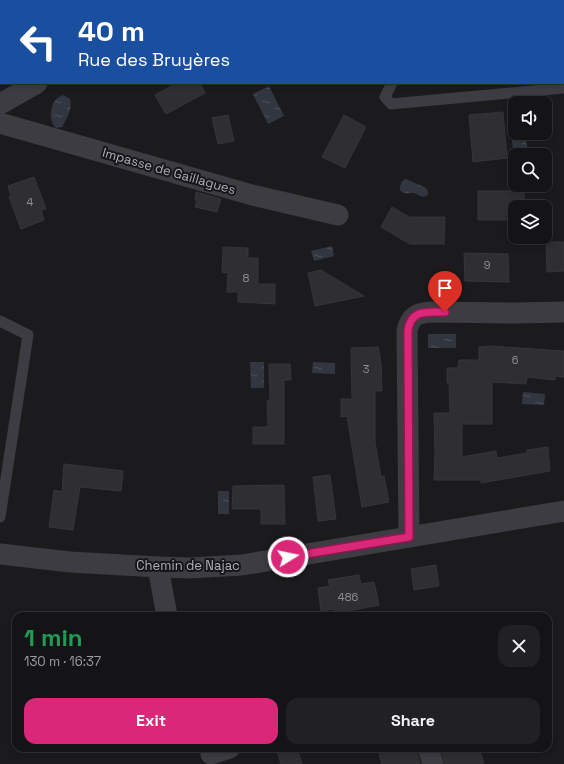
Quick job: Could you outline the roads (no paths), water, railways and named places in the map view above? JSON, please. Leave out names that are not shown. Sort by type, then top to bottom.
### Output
[{"type":"street","points":[[0,104],[34,84]]},
{"type":"street","name":"Impasse de Gaillagues","points":[[0,123],[252,195],[338,215]]},
{"type":"street","points":[[409,537],[408,324],[420,313],[431,312],[564,312]]},
{"type":"street","name":"Chemin de Najac","points":[[0,554],[70,562],[158,567],[190,568],[242,565],[564,511]]},
{"type":"street","points":[[158,567],[166,612]]},
{"type":"street","points":[[429,752],[433,764]]},
{"type":"lane","points":[[392,84],[386,97],[391,104],[564,88]]},
{"type":"lane","points":[[0,321],[28,336],[0,523]]},
{"type":"water","points":[[269,86],[284,116],[268,124],[253,94]]},
{"type":"water","points":[[63,95],[70,99],[71,106],[68,117],[62,127],[56,128],[51,120],[51,110],[55,101]]},
{"type":"water","points":[[512,140],[526,140],[527,148],[513,148]]},
{"type":"water","points":[[406,179],[426,188],[428,195],[421,196],[414,193],[403,193],[400,190],[401,184]]},
{"type":"water","points":[[332,246],[334,256],[314,261],[311,251]]},
{"type":"water","points":[[428,334],[456,334],[456,348],[428,348]]},
{"type":"water","points":[[250,362],[264,362],[264,388],[251,388]]},
{"type":"water","points":[[313,362],[335,363],[335,374],[312,373]]},
{"type":"water","points":[[523,392],[545,394],[544,405],[522,404]]},
{"type":"water","points":[[218,491],[229,491],[229,514],[218,514]]}]
